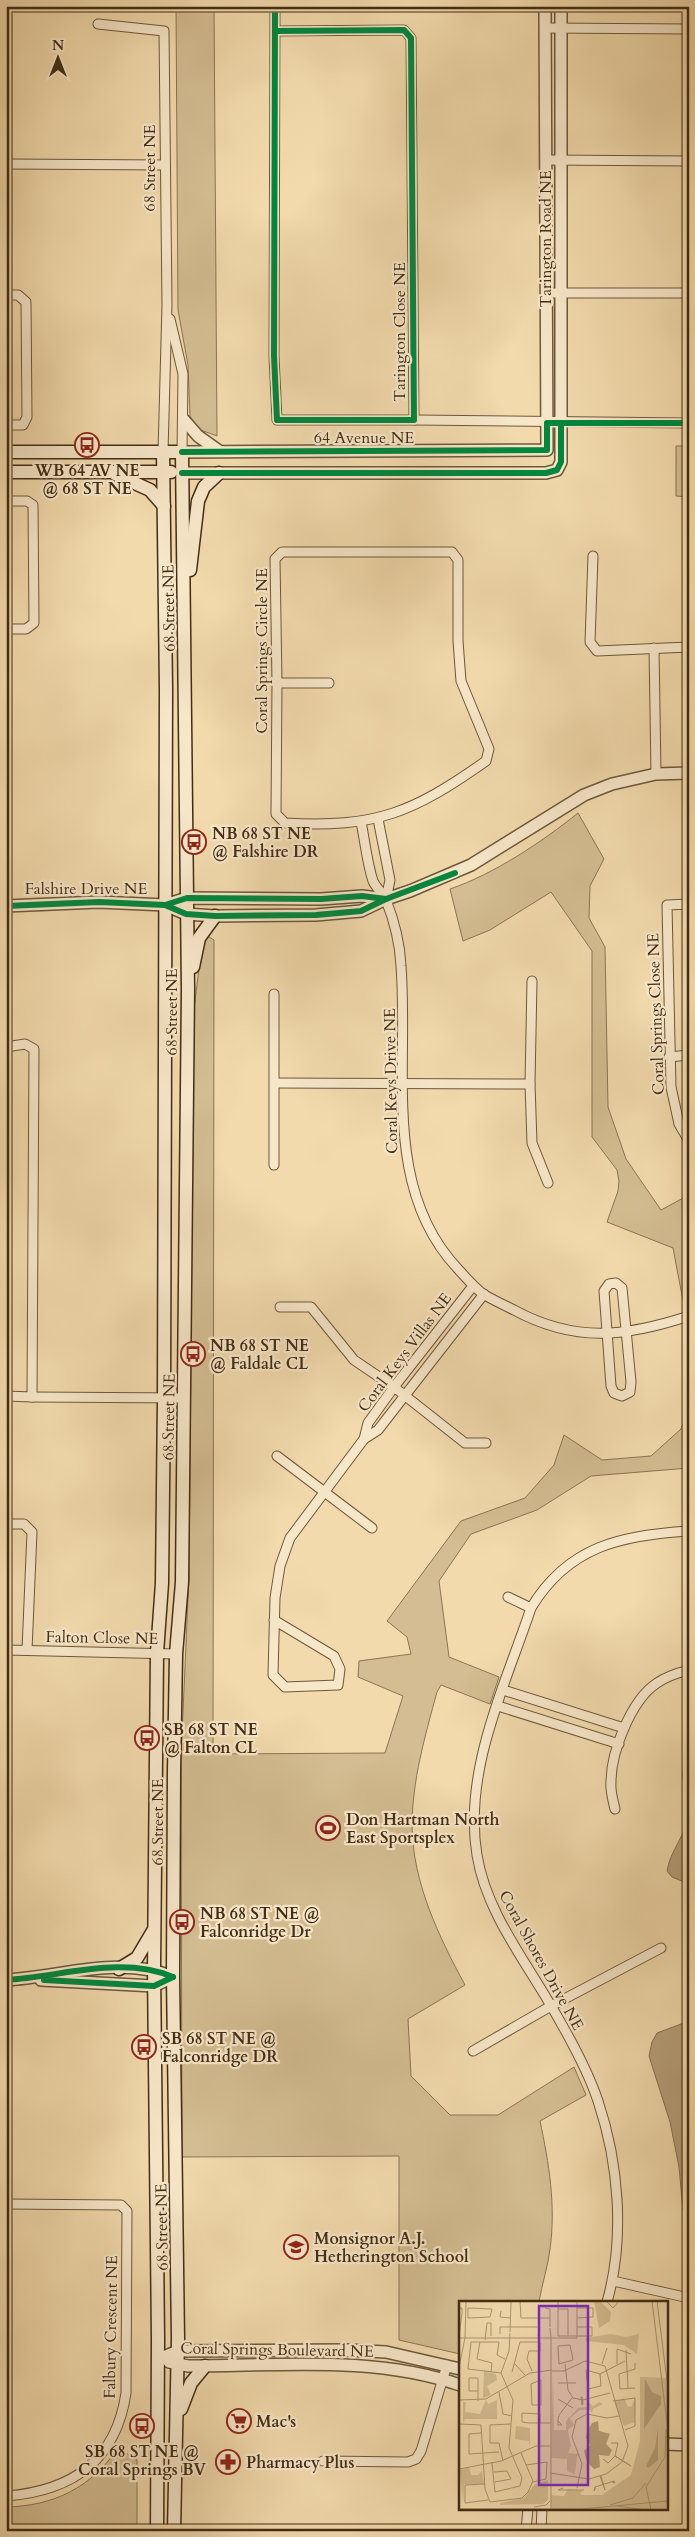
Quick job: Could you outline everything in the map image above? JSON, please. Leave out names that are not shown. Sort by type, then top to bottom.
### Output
[{"type":"main road","name":"64 Avenue NE","points":[[6,452],[182,452]]},
{"type":"main road","name":"68 Street NE","points":[[157,2531],[158,2359],[154,1928],[157,1653],[162,1583],[164,1398],[165,905],[163,452]]},
{"type":"main road","name":"68 Street NE","points":[[174,2531],[178,2351],[173,1977],[176,1654],[182,1582],[185,1398],[188,989],[182,452]]},
{"type":"main road","points":[[6,472],[182,472]]},
{"type":"main road","points":[[113,472],[150,490],[164,506]]},
{"type":"main road","points":[[183,601],[188,588],[198,501],[204,486],[219,473]]},
{"type":"main road","points":[[188,989],[199,938],[215,916]]},
{"type":"main road","points":[[119,1969],[137,1958],[154,1928]]},
{"type":"main road","points":[[178,2416],[191,2383],[205,2366]]},
{"type":"street","name":"Tarington Close NE","points":[[275,6],[274,356],[277,420],[414,420],[411,38],[404,30],[275,31]]},
{"type":"street","name":"Tarington Road NE","points":[[545,6],[547,450]]},
{"type":"street","name":"Tarington Road NE","points":[[219,473],[546,473],[557,470],[561,462],[561,6]]},
{"type":"street","name":"68 Street NE","points":[[98,24],[164,31],[167,305],[163,452]]},
{"type":"street","points":[[545,28],[689,29]]},
{"type":"street","points":[[546,160],[689,161]]},
{"type":"street","points":[[6,164],[165,165]]},
{"type":"street","points":[[546,292],[689,293]]},
{"type":"street","points":[[6,295],[18,295],[26,302],[28,417],[23,425],[6,425]]},
{"type":"street","name":"68 Street NE","points":[[167,305],[183,374],[184,420],[182,452]]},
{"type":"street","points":[[184,420],[198,436],[220,452]]},
{"type":"street","points":[[414,420],[689,424]]},
{"type":"street","name":"64 Avenue NE","points":[[182,452],[547,450]]},
{"type":"street","points":[[182,472],[219,473]]},
{"type":"street","points":[[6,501],[26,501],[33,505],[34,613],[34,623],[26,629],[6,629]]},
{"type":"street","name":"Coral Springs Circle NE","points":[[282,552],[452,552],[458,560],[458,641],[461,681],[489,749],[486,761],[427,800],[378,819],[361,822],[285,823],[276,814],[278,684],[275,560],[282,552]]},
{"type":"street","points":[[592,556],[590,642],[597,651],[689,647]]},
{"type":"street","points":[[654,648],[656,774]]},
{"type":"street","points":[[278,684],[329,683]]},
{"type":"street","points":[[165,905],[186,914],[215,916],[316,915],[361,911],[471,865],[584,795],[612,784],[656,774],[689,773]]},
{"type":"street","points":[[378,819],[390,880],[386,899]]},
{"type":"street","points":[[361,822],[374,883],[386,899]]},
{"type":"street","points":[[165,905],[187,898],[321,899],[362,896],[386,899]]},
{"type":"street","name":"Coral Keys Drive NE","points":[[386,899],[401,964],[403,1120],[406,1161],[418,1206],[432,1236],[446,1257],[473,1286],[484,1294],[531,1319],[573,1331],[606,1334],[627,1332],[689,1316]]},
{"type":"street","name":"Falshire Drive NE","points":[[6,906],[99,902],[165,905]]},
{"type":"street","name":"Coral Springs Close NE","points":[[689,904],[667,905],[669,1057],[674,1105],[679,1124],[689,1141]]},
{"type":"street","points":[[532,981],[530,1084],[532,1143],[548,1183]]},
{"type":"street","points":[[274,994],[274,1165]]},
{"type":"street","points":[[6,1047],[25,1044],[34,1049],[32,1396]]},
{"type":"street","points":[[669,1057],[689,1055]]},
{"type":"street","points":[[275,1083],[530,1084]]},
{"type":"street","points":[[616,1283],[622,1288],[627,1332],[630,1392],[622,1396],[614,1393],[610,1386],[606,1334],[604,1291],[609,1284],[616,1283]]},
{"type":"street","name":"Coral Keys Villas NE","points":[[364,1438],[378,1430],[399,1392],[473,1286]]},
{"type":"street","name":"Coral Keys Villas NE","points":[[274,1620],[334,1656],[340,1669],[338,1685],[284,1687],[273,1675],[274,1620],[280,1566],[290,1538],[364,1438],[368,1423],[399,1392],[484,1294]]},
{"type":"street","points":[[280,1307],[310,1308],[354,1360],[465,1443],[486,1443]]},
{"type":"street","points":[[6,1396],[185,1398]]},
{"type":"street","points":[[277,1456],[372,1528]]},
{"type":"street","name":"Falton Close NE","points":[[6,1524],[24,1524],[32,1532],[27,1650]]},
{"type":"street","name":"Coral Shores Drive NE","points":[[607,2301],[613,2281],[617,2236],[614,2170],[607,2133],[598,2100],[551,2006],[495,1911],[485,1886],[477,1857],[474,1820],[478,1775],[486,1741],[531,1608],[540,1592],[581,1556],[598,1547],[638,1536],[689,1531]]},
{"type":"street","points":[[508,1597],[531,1608]]},
{"type":"street","name":"Falton Close NE","points":[[6,1650],[176,1654]]},
{"type":"street","points":[[615,1809],[611,1782],[624,1728],[636,1704],[656,1683],[672,1674],[689,1670]]},
{"type":"street","points":[[504,1690],[624,1728]]},
{"type":"street","points":[[498,1706],[619,1744]]},
{"type":"street","points":[[473,2051],[551,2006],[661,1948]]},
{"type":"street","points":[[26,1979],[82,1969],[154,1969],[173,1977]]},
{"type":"street","points":[[6,1980],[26,1979],[154,1986],[173,1977]]},
{"type":"street","name":"Falbury Crescent NE","points":[[6,2204],[121,2206],[127,2211],[126,2393],[123,2414],[104,2452],[72,2480],[36,2494],[6,2496]]},
{"type":"street","points":[[613,2281],[689,2298]]},
{"type":"street","points":[[334,2350],[334,2365]]},
{"type":"street","name":"Coral Springs Boulevard NE","points":[[158,2359],[178,2351],[334,2350],[386,2352],[459,2369]]},
{"type":"street","name":"Coral Springs Boulevard NE","points":[[158,2359],[178,2365],[334,2365],[383,2368],[443,2379],[459,2385]]},
{"type":"street","points":[[323,2461],[408,2462],[416,2459],[421,2451],[447,2365]]},
{"type":"street","points":[[668,2444],[689,2445]]},
{"type":"street","points":[[526,2531],[528,2510]]},
{"type":"street","points":[[541,2531],[542,2510]]},
{"type":"shaded area","points":[[176,6],[214,6],[217,436],[198,429],[190,416],[188,365],[178,310]]},
{"type":"shaded area","points":[[676,446],[689,446],[689,497],[676,496]]},
{"type":"shaded area","points":[[578,813],[604,859],[590,886],[589,918],[605,947],[608,1107],[626,1159],[661,1210],[689,1195],[689,1305],[684,1306],[673,1248],[607,1222],[618,1191],[619,1181],[617,1170],[592,1137],[592,951],[551,892],[490,930],[463,941],[450,889],[484,875],[517,856]]},
{"type":"shaded area","points":[[206,935],[214,940],[213,1754],[385,1753],[403,1696],[358,1677],[359,1661],[411,1654],[407,1637],[387,1621],[461,1521],[525,1498],[554,1465],[564,1435],[602,1460],[651,1456],[681,1429],[689,1408],[689,1468],[591,1476],[537,1510],[471,1534],[439,1581],[449,1657],[499,1677],[490,1704],[441,1685],[437,1692],[420,1759],[414,1793],[412,1827],[417,1869],[422,1889],[437,1929],[465,1985],[408,2019],[411,2076],[450,2115],[498,2115],[574,2067],[586,2095],[540,2121],[549,2169],[552,2233],[539,2301],[459,2301],[459,2354],[399,2340],[399,2156],[182,2157],[181,1758],[189,1575],[194,1009],[201,952]]},
{"type":"shaded area","points":[[689,1756],[689,1884],[672,1877],[667,1871],[671,1856],[687,1821],[688,1805],[683,1770]]},
{"type":"shaded area","points":[[689,2021],[689,2219],[683,2210],[679,2167],[670,2122],[649,2056],[652,2042],[657,2033]]},
{"type":"shaded area","points":[[118,2448],[137,2460],[137,2531],[6,2531],[6,2507],[40,2503],[70,2492],[96,2474]]},
{"type":"cycle path","points":[[275,6],[274,356],[277,420],[414,420],[411,38],[404,30],[275,31]]},
{"type":"cycle path","points":[[182,452],[547,450],[547,423],[689,423]]},
{"type":"cycle path","points":[[182,473],[546,473],[557,470],[561,462],[561,423]]},
{"type":"cycle path","points":[[165,905],[186,914],[215,916],[316,915],[361,911],[386,899],[455,873]]},
{"type":"cycle path","points":[[6,906],[99,902],[165,905],[187,898],[321,899],[362,896],[386,899]]},
{"type":"cycle path","points":[[6,1980],[112,1967],[153,1971],[173,1977]]},
{"type":"cycle path","points":[[44,1980],[154,1986],[173,1977]]},
{"type":"place","name":"WB 64 AV NE @ 68 ST NE","points":[[87,445]]},
{"type":"place","name":"NB 68 ST NE @ Falshire DR","points":[[194,842]]},
{"type":"place","name":"NB 68 ST NE @ Faldale CL","points":[[193,1354]]},
{"type":"place","name":"SB 68 ST NE @ Falton CL","points":[[147,1738]]},
{"type":"place","name":"Don Hartman North East Sportsplex","points":[[328,1828]]},
{"type":"place","name":"NB 68 ST NE @ Falconridge Dr","points":[[182,1922]]},
{"type":"place","name":"SB 68 ST NE @ Falconridge DR","points":[[144,2047]]},
{"type":"place","name":"Monsignor A.J. Hetherington School","points":[[296,2247]]},
{"type":"place","name":"Mac's","points":[[239,2421]]},
{"type":"place","name":"SB 68 ST NE @ Coral Springs BV","points":[[142,2426]]},
{"type":"place","name":"Pharmacy Plus","points":[[228,2462]]}]
